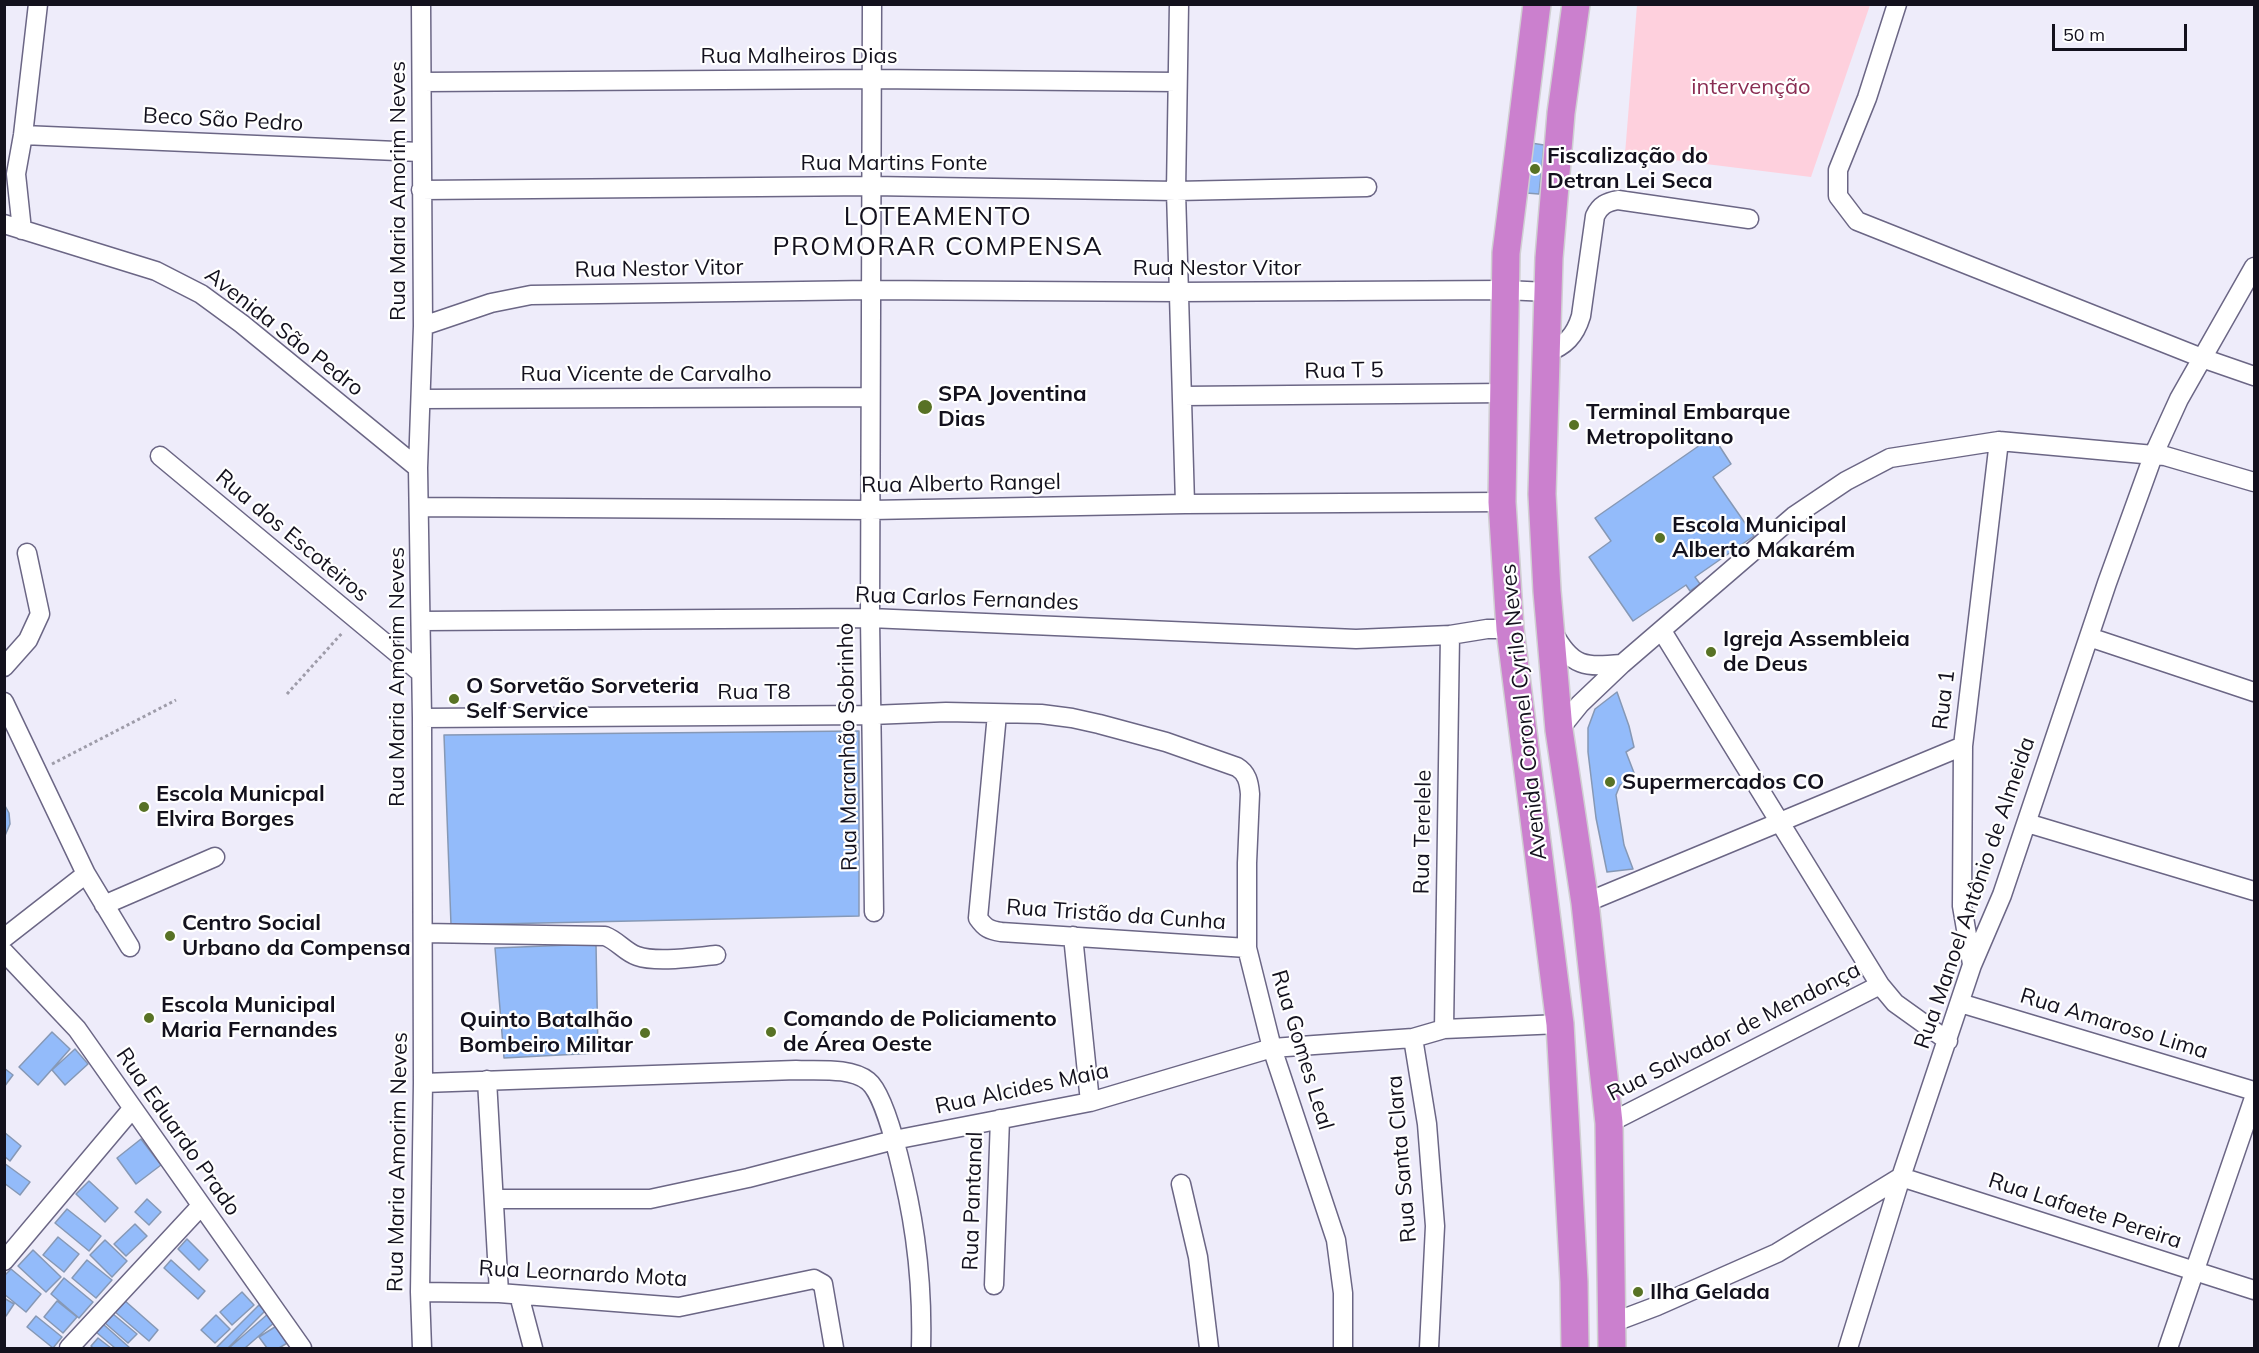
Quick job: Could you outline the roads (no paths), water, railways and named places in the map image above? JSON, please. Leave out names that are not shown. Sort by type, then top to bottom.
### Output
[{"type":"highway","name":"Avenida Coronel Cyrilo Neves","points":[[1537,4],[1506,253],[1502,502],[1510,629],[1560,1024],[1574,1282],[1575,1348]]},
{"type":"highway","name":"Avenida Coronel Cyrilo Neves","points":[[1576,4],[1561,113],[1549,258],[1542,494],[1559,730],[1585,903],[1609,1123],[1612,1336]]},
{"type":"street","points":[[13,227],[10,179],[23,135],[38,4]]},
{"type":"street","name":"Rua Maria Amorim Neves","points":[[421,4],[420,152],[423,326],[417,468],[422,621],[423,1083],[420,1292],[422,1348]]},
{"type":"street","name":"Rua Maranhão Sobrinho","points":[[872,4],[870,618],[874,912]]},
{"type":"street","points":[[1179,4],[1176,191],[1185,504]]},
{"type":"street","points":[[1897,4],[1868,98],[1838,170],[1838,196],[1857,221],[2202,358],[2254,376]]},
{"type":"street","name":"Rua Malheiros Dias","points":[[422,82],[872,79],[1177,81]]},
{"type":"street","name":"Beco São Pedro","points":[[23,135],[420,152]]},
{"type":"street","name":"Rua Martins Fonte","points":[[421,190],[872,186],[1176,191],[1367,187]]},
{"type":"street","points":[[1546,353],[1559,348],[1577,329],[1581,316],[1595,216],[1599,208],[1608,202],[1618,200],[1749,219]]},
{"type":"street","name":"Avenida São Pedro","points":[[13,227],[156,271],[201,294],[242,324],[417,468]]},
{"type":"street","name":"Rua Manoel Antônio de Almeida","points":[[1848,1348],[1901,1177],[1972,965],[2002,895],[2153,456],[2179,399],[2253,271]]},
{"type":"street","name":"Rua Nestor Vitor","points":[[423,326],[491,303],[531,295],[870,290],[1178,292],[1505,290],[1548,292]]},
{"type":"street","name":"Rua T 5","points":[[1183,396],[1505,393]]},
{"type":"street","name":"Rua Vicente de Carvalho","points":[[421,399],[870,397]]},
{"type":"street","points":[[1559,730],[1580,704],[1622,664],[1794,516],[1846,481],[1890,458],[1999,441],[2165,456],[2254,482]]},
{"type":"street","name":"Rua 1","points":[[1972,965],[1962,906],[1963,746],[1999,441]]},
{"type":"street","name":"Rua dos Escoteiros","points":[[160,456],[421,673]]},
{"type":"street","name":"Rua Alberto Rangel","points":[[420,507],[871,510],[1185,504],[1502,502]]},
{"type":"street","points":[[4,667],[28,640],[40,614],[27,553]]},
{"type":"street","name":"Rua Carlos Fernandes","points":[[422,621],[870,618],[1356,639],[1449,635],[1487,629],[1510,629]]},
{"type":"street","points":[[1551,627],[1561,646],[1578,662],[1590,666],[1622,664]]},
{"type":"street","points":[[1662,631],[1880,985],[1895,1003],[1948,1041]]},
{"type":"street","name":"Rua Terelele","points":[[1444,1029],[1449,635]]},
{"type":"street","points":[[2089,637],[2254,692]]},
{"type":"street","points":[[4,702],[86,874],[130,947]]},
{"type":"street","name":"Rua T8","points":[[422,718],[871,715],[946,712],[1041,714],[1072,718],[1166,742],[1236,766]]},
{"type":"street","name":"Rua Tristão da Cunha","points":[[997,714],[978,918],[984,927],[1001,932],[1247,948]]},
{"type":"street","points":[[1585,903],[1963,746]]},
{"type":"street","name":"Rua Gomes Leal","points":[[1236,766],[1243,771],[1249,783],[1250,794],[1247,948],[1272,1048],[1336,1240],[1343,1293],[1343,1348]]},
{"type":"street","points":[[2027,823],[2254,891]]},
{"type":"street","points":[[104,905],[215,857]]},
{"type":"street","points":[[4,938],[86,874]]},
{"type":"street","points":[[423,933],[605,936],[615,940],[634,955],[646,959],[716,955]]},
{"type":"street","points":[[1073,936],[1090,1102]]},
{"type":"street","name":"Rua Eduardo Prado","points":[[4,952],[77,1029],[200,1207],[302,1348]]},
{"type":"street","name":"Rua Salvador de Mendonça","points":[[1609,1123],[1880,985]]},
{"type":"street","name":"Rua Amaroso Lima","points":[[1960,1003],[2254,1091]]},
{"type":"street","name":"Rua Alcides Maia","points":[[494,1199],[650,1199],[748,1178],[894,1140],[1090,1102],[1272,1048],[1413,1038],[1444,1029],[1560,1024]]},
{"type":"street","name":"Rua Santa Clara","points":[[1413,1038],[1427,1124],[1435,1226],[1430,1348]]},
{"type":"street","points":[[423,1083],[796,1070],[847,1073],[868,1081],[878,1094],[894,1140],[915,1238],[922,1325],[921,1348]]},
{"type":"street","points":[[487,1080],[499,1293]]},
{"type":"street","points":[[2168,1348],[2254,1098]]},
{"type":"street","points":[[4,1261],[132,1109]]},
{"type":"street","name":"Rua Pantanal","points":[[994,1284],[1000,1119]]},
{"type":"street","points":[[1612,1336],[1657,1306],[1777,1253],[1901,1177]]},
{"type":"street","name":"Rua Lafaete Pereira","points":[[1901,1177],[2254,1290]]},
{"type":"street","points":[[1181,1184],[1198,1257],[1209,1348]]},
{"type":"street","points":[[69,1348],[200,1207]]},
{"type":"street","name":"Rua Leornardo Mota","points":[[420,1292],[499,1293],[679,1307],[814,1279],[823,1284],[834,1348]]},
{"type":"street","points":[[519,1295],[533,1348]]},
{"type":"place","name":"Fiscalização do Detran Lei Seca","points":[[1535,169]]},
{"type":"place","name":"SPA Joventina Dias","points":[[925,407]]},
{"type":"place","name":"Terminal Embarque Metropolitano","points":[[1574,425]]},
{"type":"place","name":"Escola Municipal Alberto Makarém","points":[[1660,538]]},
{"type":"place","name":"Igreja Assembleia de Deus","points":[[1711,652]]},
{"type":"place","name":"O Sorvetão Sorveteria Self Service","points":[[454,699]]},
{"type":"place","name":"Supermercados CO","points":[[1610,782]]},
{"type":"place","name":"Escola Municpal Elvira Borges","points":[[144,807]]},
{"type":"place","name":"Centro Social Urbano da Compensa","points":[[170,936]]},
{"type":"place","name":"Escola Municipal Maria Fernandes","points":[[149,1018]]},
{"type":"place","name":"Comando de Policiamento de Área Oeste","points":[[771,1032]]},
{"type":"place","name":"Quinto Batalhão Bombeiro Militar","points":[[645,1033]]},
{"type":"place","name":"Ilha Gelada","points":[[1638,1292]]},
{"type":"district","name":"LOTEAMENTO PROMORAR COMPENSA","points":[[938,232]]},
{"type":"park label","name":"intervenção","points":[[1751,87]]}]
